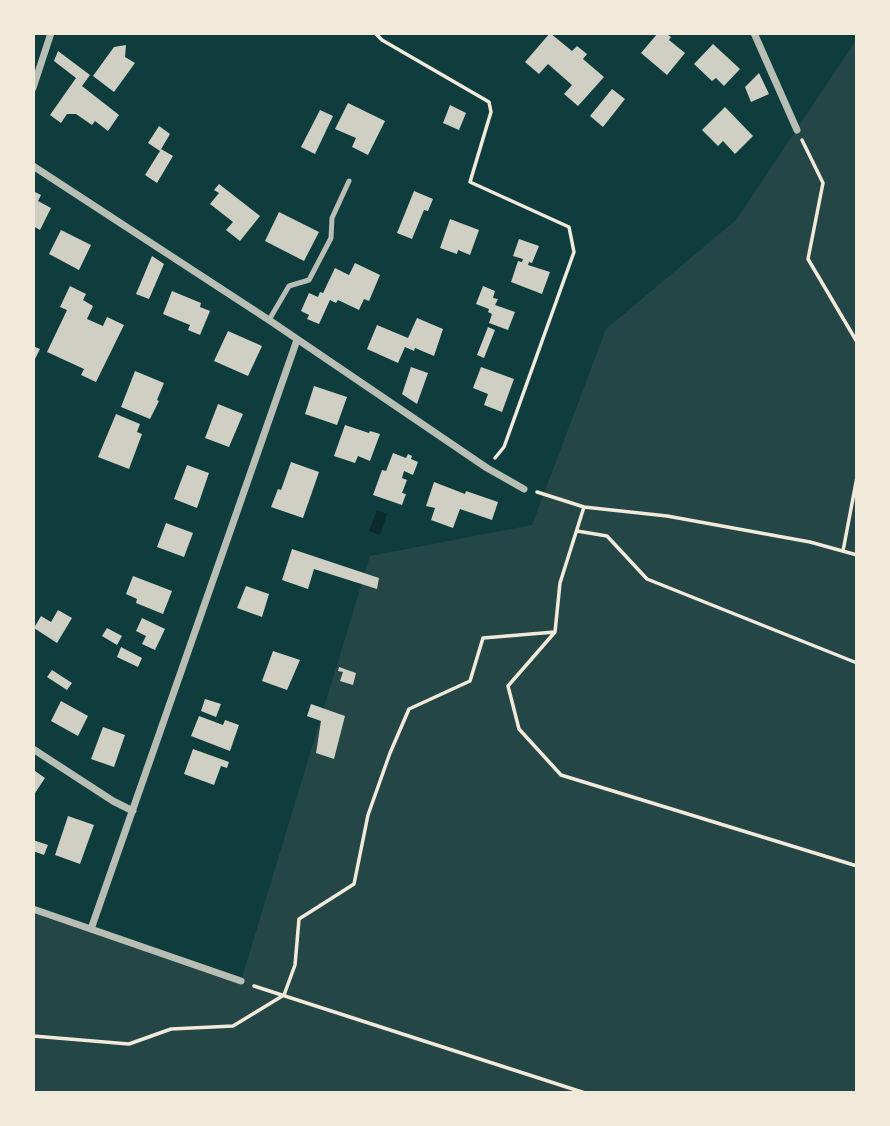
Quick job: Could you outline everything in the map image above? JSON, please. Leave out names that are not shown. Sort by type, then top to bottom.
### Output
[{"type":"street","points":[[33,88],[51,33]]},
{"type":"street","points":[[754,33],[797,130]]},
{"type":"street","points":[[33,166],[269,320],[487,468],[524,489]]},
{"type":"street","points":[[91,929],[298,340]]},
{"type":"street","points":[[33,749],[113,801],[134,811]]},
{"type":"street","points":[[33,908],[241,981]]},
{"type":"lane","points":[[269,320],[289,286],[309,280],[331,238],[332,218],[349,181]]},
{"type":"path","points":[[375,33],[382,40],[489,102],[491,112],[470,182],[569,227],[574,252],[504,447],[487,468]]},
{"type":"path","points":[[797,130],[823,183],[808,259],[857,342]]},
{"type":"path","points":[[843,551],[857,477]]},
{"type":"path","points":[[524,489],[584,507],[667,516],[810,542],[857,555]]},
{"type":"path","points":[[584,507],[560,583],[555,632],[508,686],[519,729],[561,775],[857,866]]},
{"type":"path","points":[[577,531],[607,536],[647,579],[857,663]]},
{"type":"path","points":[[33,1036],[130,1044],[171,1029],[233,1026],[284,995],[295,965],[299,919],[354,884],[368,815],[409,709],[470,681],[483,638],[555,632]]},
{"type":"path","points":[[241,981],[585,1093]]},
{"type":"shaded area","points":[[857,39],[857,1093],[33,1093],[33,909],[241,981],[370,556],[532,525],[606,329],[737,219]]},
{"type":"shaded area","points":[[377,510],[387,514],[380,535],[369,531]]},
{"type":"building","points":[[550,33],[572,51],[577,46],[587,54],[583,59],[604,77],[578,106],[564,94],[572,85],[548,64],[539,74],[525,62]]},
{"type":"building","points":[[658,33],[671,37],[669,40],[685,53],[667,75],[641,53]]},
{"type":"building","points":[[713,44],[740,69],[724,86],[716,78],[712,81],[694,64]]},
{"type":"building","points":[[126,45],[125,57],[135,63],[114,92],[93,76],[114,47]]},
{"type":"building","points":[[58,51],[90,75],[82,86],[119,115],[108,131],[95,121],[92,125],[76,114],[67,114],[61,123],[50,115],[76,78],[54,61]]},
{"type":"building","points":[[759,73],[769,94],[751,102],[745,87]]},
{"type":"building","points":[[612,89],[625,99],[603,127],[590,116]]},
{"type":"building","points":[[348,103],[385,121],[368,155],[352,147],[356,138],[335,129]]},
{"type":"building","points":[[450,105],[466,113],[459,130],[443,123]]},
{"type":"building","points":[[725,107],[753,136],[735,154],[723,141],[718,146],[702,130]]},
{"type":"building","points":[[320,110],[333,116],[315,154],[301,147]]},
{"type":"building","points":[[159,126],[170,134],[161,149],[173,156],[157,183],[145,175],[160,151],[148,143]]},
{"type":"building","points":[[219,184],[260,216],[240,241],[226,230],[233,222],[210,204],[219,193],[214,190]]},
{"type":"building","points":[[33,191],[41,195],[38,201],[51,208],[40,230],[33,226]]},
{"type":"building","points":[[414,191],[433,199],[428,211],[424,210],[412,239],[397,233]]},
{"type":"building","points":[[279,212],[319,232],[304,261],[265,241]]},
{"type":"building","points":[[450,219],[479,230],[470,255],[458,250],[457,254],[440,248]]},
{"type":"building","points":[[61,230],[91,245],[79,270],[49,254]]},
{"type":"building","points":[[519,239],[539,246],[532,263],[529,262],[528,265],[550,272],[542,294],[511,282],[518,261],[522,262],[523,259],[513,256]]},
{"type":"building","points":[[152,256],[164,264],[149,299],[136,294]]},
{"type":"building","points":[[355,263],[380,275],[369,301],[364,299],[359,310],[338,300],[336,303],[330,300],[319,324],[307,319],[309,315],[301,311],[309,293],[318,297],[320,292],[323,293],[335,268],[349,275]]},
{"type":"building","points":[[70,286],[86,294],[83,300],[93,306],[87,319],[103,326],[107,317],[124,325],[96,382],[81,375],[84,369],[47,352],[67,310],[60,307]]},
{"type":"building","points":[[483,286],[495,291],[493,298],[498,299],[495,305],[515,312],[508,330],[489,323],[492,314],[488,312],[489,309],[476,304]]},
{"type":"building","points":[[172,291],[201,303],[200,307],[210,311],[200,335],[188,330],[190,325],[163,314]]},
{"type":"building","points":[[417,318],[443,329],[434,356],[405,347],[398,363],[367,349],[377,325],[408,338]]},
{"type":"building","points":[[488,327],[495,330],[484,358],[477,355]]},
{"type":"building","points":[[228,331],[262,346],[248,376],[214,361]]},
{"type":"building","points":[[33,346],[40,349],[33,363]]},
{"type":"building","points":[[411,367],[428,373],[417,404],[402,394]]},
{"type":"building","points":[[481,367],[514,379],[502,412],[484,405],[488,394],[473,388]]},
{"type":"building","points":[[135,371],[164,383],[150,419],[121,407]]},
{"type":"building","points":[[314,386],[347,397],[337,425],[305,414]]},
{"type":"building","points":[[218,404],[243,414],[229,447],[205,438]]},
{"type":"building","points":[[116,414],[140,424],[137,432],[142,434],[129,469],[98,457]]},
{"type":"building","points":[[345,425],[380,434],[370,461],[358,456],[355,463],[334,456]]},
{"type":"building","points":[[393,453],[406,458],[408,454],[418,462],[413,475],[404,471],[402,478],[407,480],[402,493],[406,494],[402,505],[373,495],[382,470],[386,471]]},
{"type":"building","points":[[291,462],[319,472],[303,518],[271,507],[278,489],[281,490]]},
{"type":"building","points":[[187,465],[209,473],[197,508],[174,499]]},
{"type":"building","points":[[434,482],[465,494],[466,491],[498,502],[492,520],[460,509],[453,528],[431,520],[435,508],[426,506]]},
{"type":"building","points":[[166,523],[193,533],[184,557],[157,547]]},
{"type":"building","points":[[292,549],[379,578],[377,589],[314,569],[308,589],[282,580]]},
{"type":"building","points":[[133,576],[172,591],[163,614],[136,603],[137,599],[126,594]]},
{"type":"building","points":[[246,586],[269,594],[262,617],[237,608]]},
{"type":"building","points":[[58,610],[72,618],[57,643],[34,628],[41,616],[51,622]]},
{"type":"building","points":[[142,618],[165,629],[155,650],[142,644],[146,636],[136,631]]},
{"type":"building","points":[[107,628],[122,636],[117,645],[102,636]]},
{"type":"building","points":[[121,647],[142,658],[138,667],[117,657]]},
{"type":"building","points":[[273,651],[300,660],[287,690],[262,681]]},
{"type":"building","points":[[339,667],[356,673],[353,685],[340,681],[343,672],[338,671]]},
{"type":"building","points":[[52,670],[72,683],[67,690],[47,677]]},
{"type":"building","points":[[205,699],[221,704],[216,717],[201,711]]},
{"type":"building","points":[[61,701],[88,716],[78,736],[51,721]]},
{"type":"building","points":[[311,704],[345,716],[334,759],[316,753],[321,721],[307,716]]},
{"type":"building","points":[[199,716],[223,725],[225,720],[239,725],[230,751],[191,736]]},
{"type":"building","points":[[103,727],[125,735],[114,767],[91,759]]},
{"type":"building","points":[[193,749],[229,762],[227,768],[221,766],[214,785],[184,774]]},
{"type":"building","points":[[35,771],[45,778],[33,796],[33,774]]},
{"type":"building","points":[[68,816],[94,825],[80,864],[55,855]]},
{"type":"building","points":[[33,840],[48,845],[44,855],[33,851]]}]
